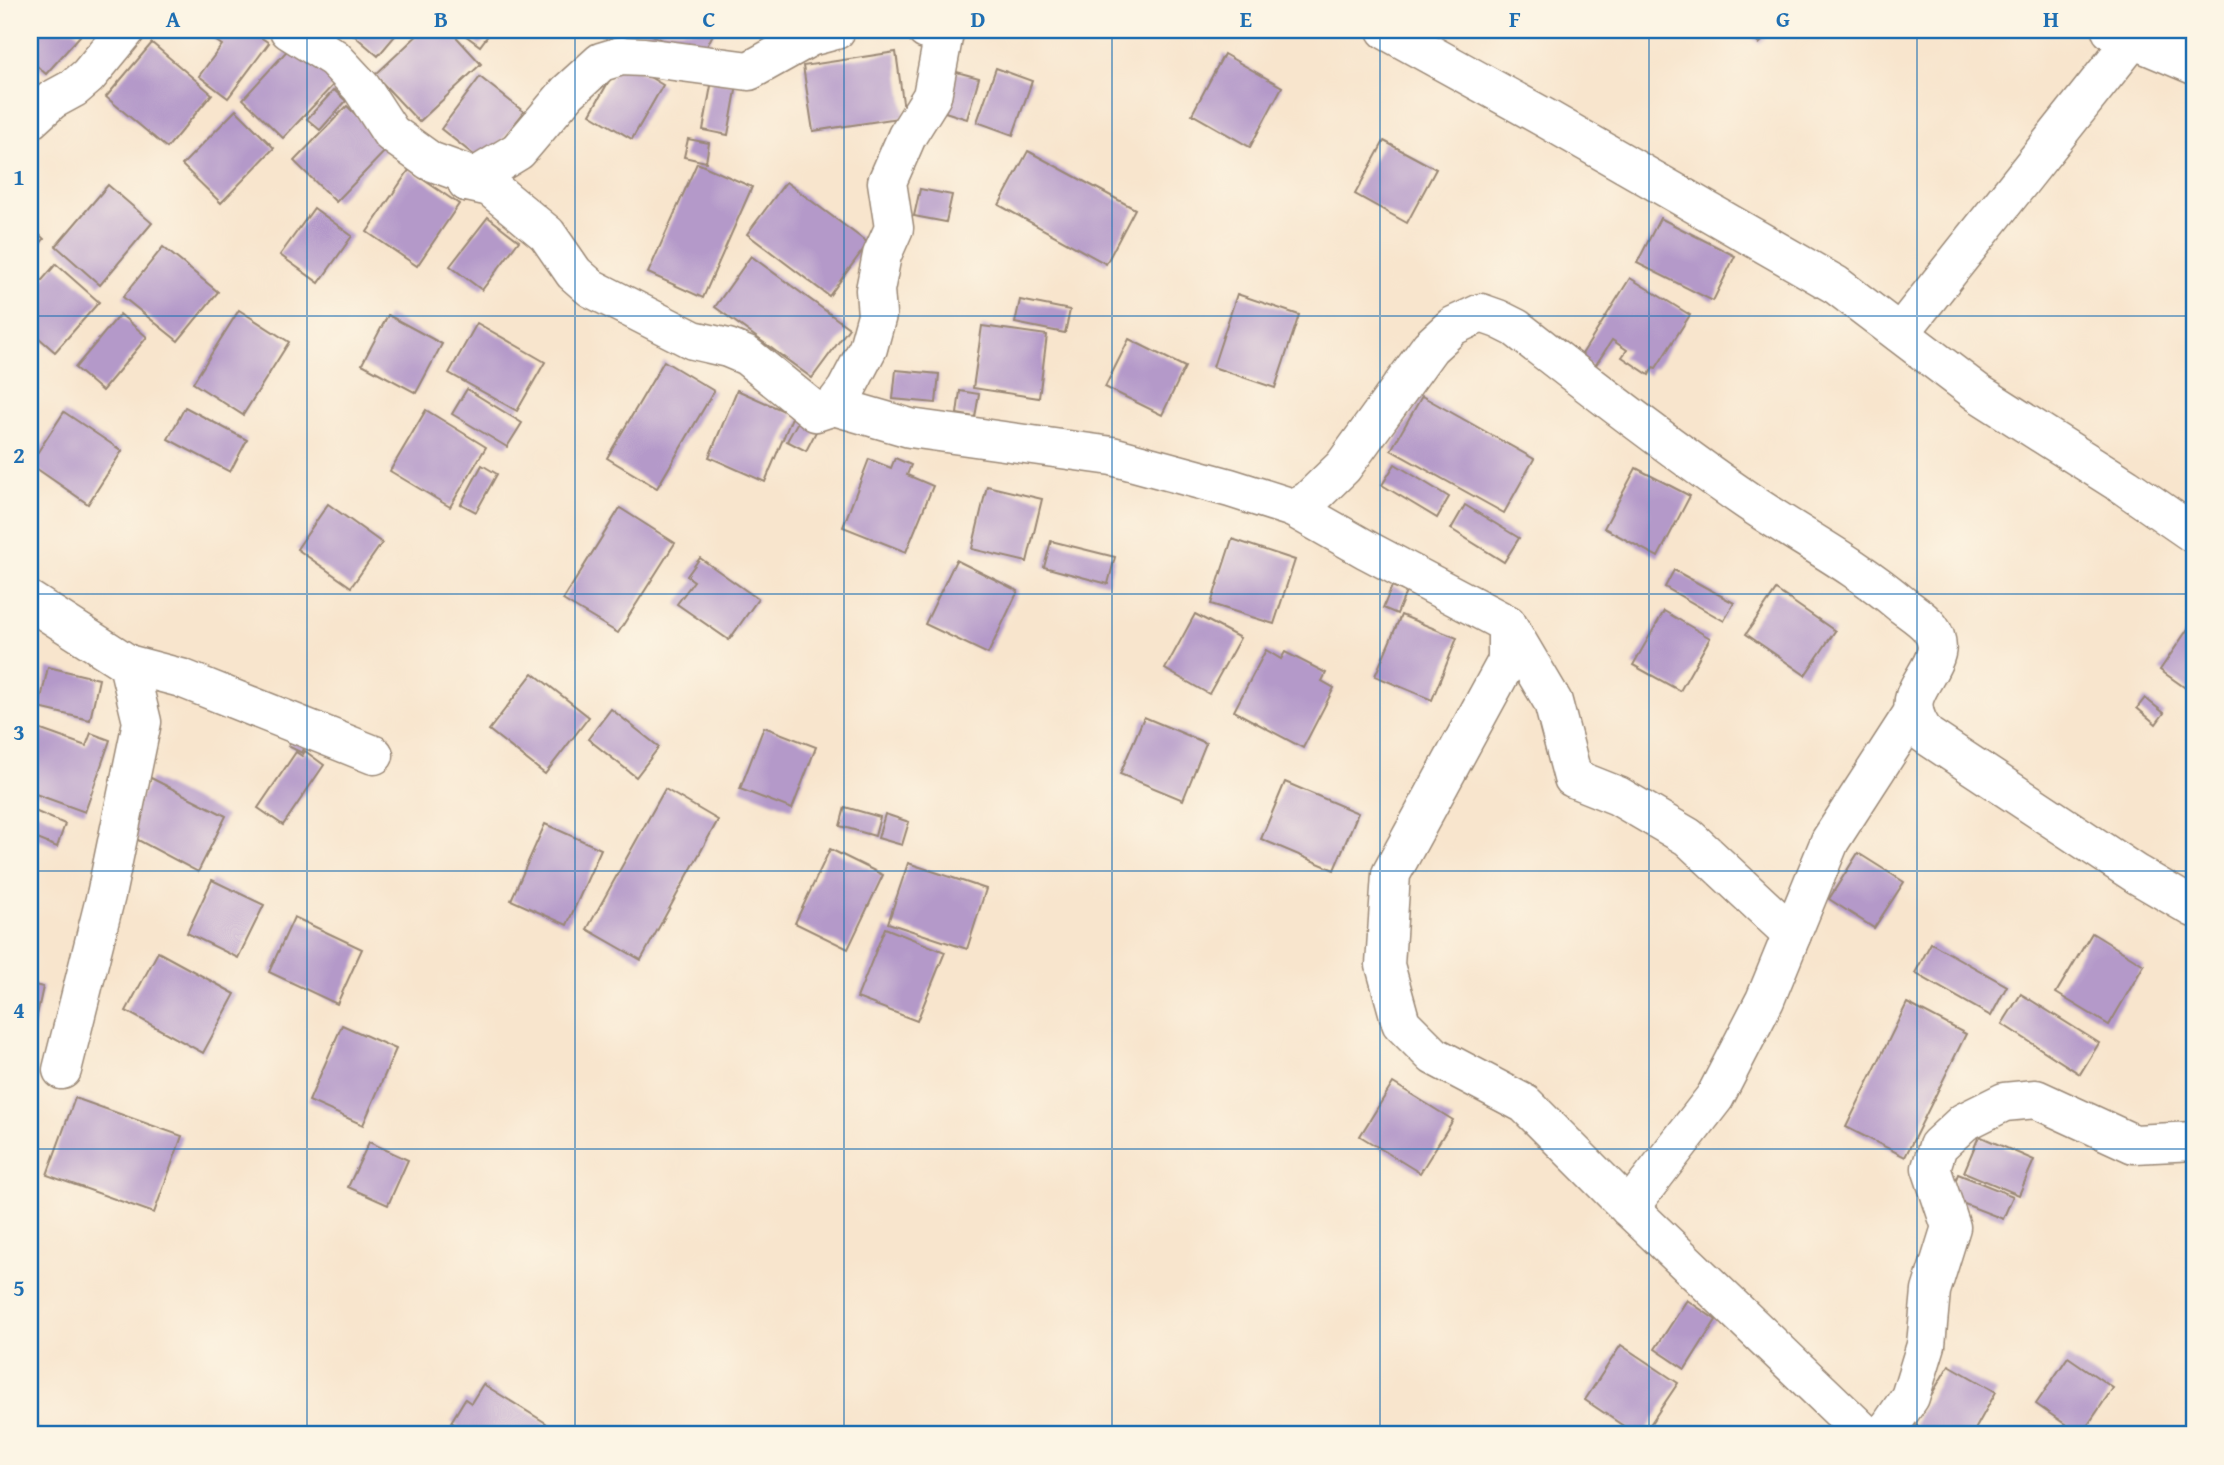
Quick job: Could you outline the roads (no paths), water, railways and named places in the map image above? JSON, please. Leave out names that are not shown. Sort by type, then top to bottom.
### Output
[{"type":"street","points":[[30,120],[52,100],[74,88],[88,76],[126,30]]},
{"type":"street","points":[[289,30],[334,58],[361,87],[391,133],[430,161],[463,173],[467,182]]},
{"type":"street","points":[[467,182],[518,151],[568,92],[601,62],[621,56],[644,57],[749,71],[810,37],[836,30]]},
{"type":"street","points":[[467,182],[489,187],[547,234],[574,273],[591,288],[693,340],[728,348],[747,356],[816,412],[834,406],[846,390],[867,348],[877,315],[877,278],[882,255],[894,228],[887,182],[907,136],[932,96],[944,33],[926,30]]},
{"type":"street","points":[[1386,30],[1836,285],[1978,393],[2126,487],[2194,534]]},
{"type":"street","points":[[1900,333],[2122,34],[2194,65]]},
{"type":"street","points":[[1293,508],[1308,501],[1343,467],[1430,347],[1453,326],[1481,313],[1498,319],[1516,328],[1743,498],[1878,584],[1929,627],[1935,638],[1937,651],[1933,666],[1915,696],[1914,711],[1918,724],[1926,735],[2136,874],[2194,908]]},
{"type":"street","points":[[834,406],[909,428],[1112,456],[1293,508],[1507,624],[1553,702],[1573,778],[1618,796],[1688,837],[1792,934]]},
{"type":"street","points":[[30,601],[128,664],[181,678],[374,755]]},
{"type":"street","points":[[1507,624],[1507,661],[1391,874],[1385,965],[1401,1023],[1434,1056],[1525,1104],[1629,1208],[1866,1435]]},
{"type":"street","points":[[62,1070],[106,895],[142,722],[128,664]]},
{"type":"street","points":[[1629,1208],[1715,1097],[1765,1000],[1830,841],[1914,711]]},
{"type":"street","points":[[1884,1435],[1910,1397],[1926,1345],[1931,1292],[1951,1227],[1931,1168],[1938,1146],[1964,1122],[2004,1102],[2036,1098],[2134,1144],[2194,1142]]},
{"type":"waterway","points":[[30,1428],[37,1435]]}]
